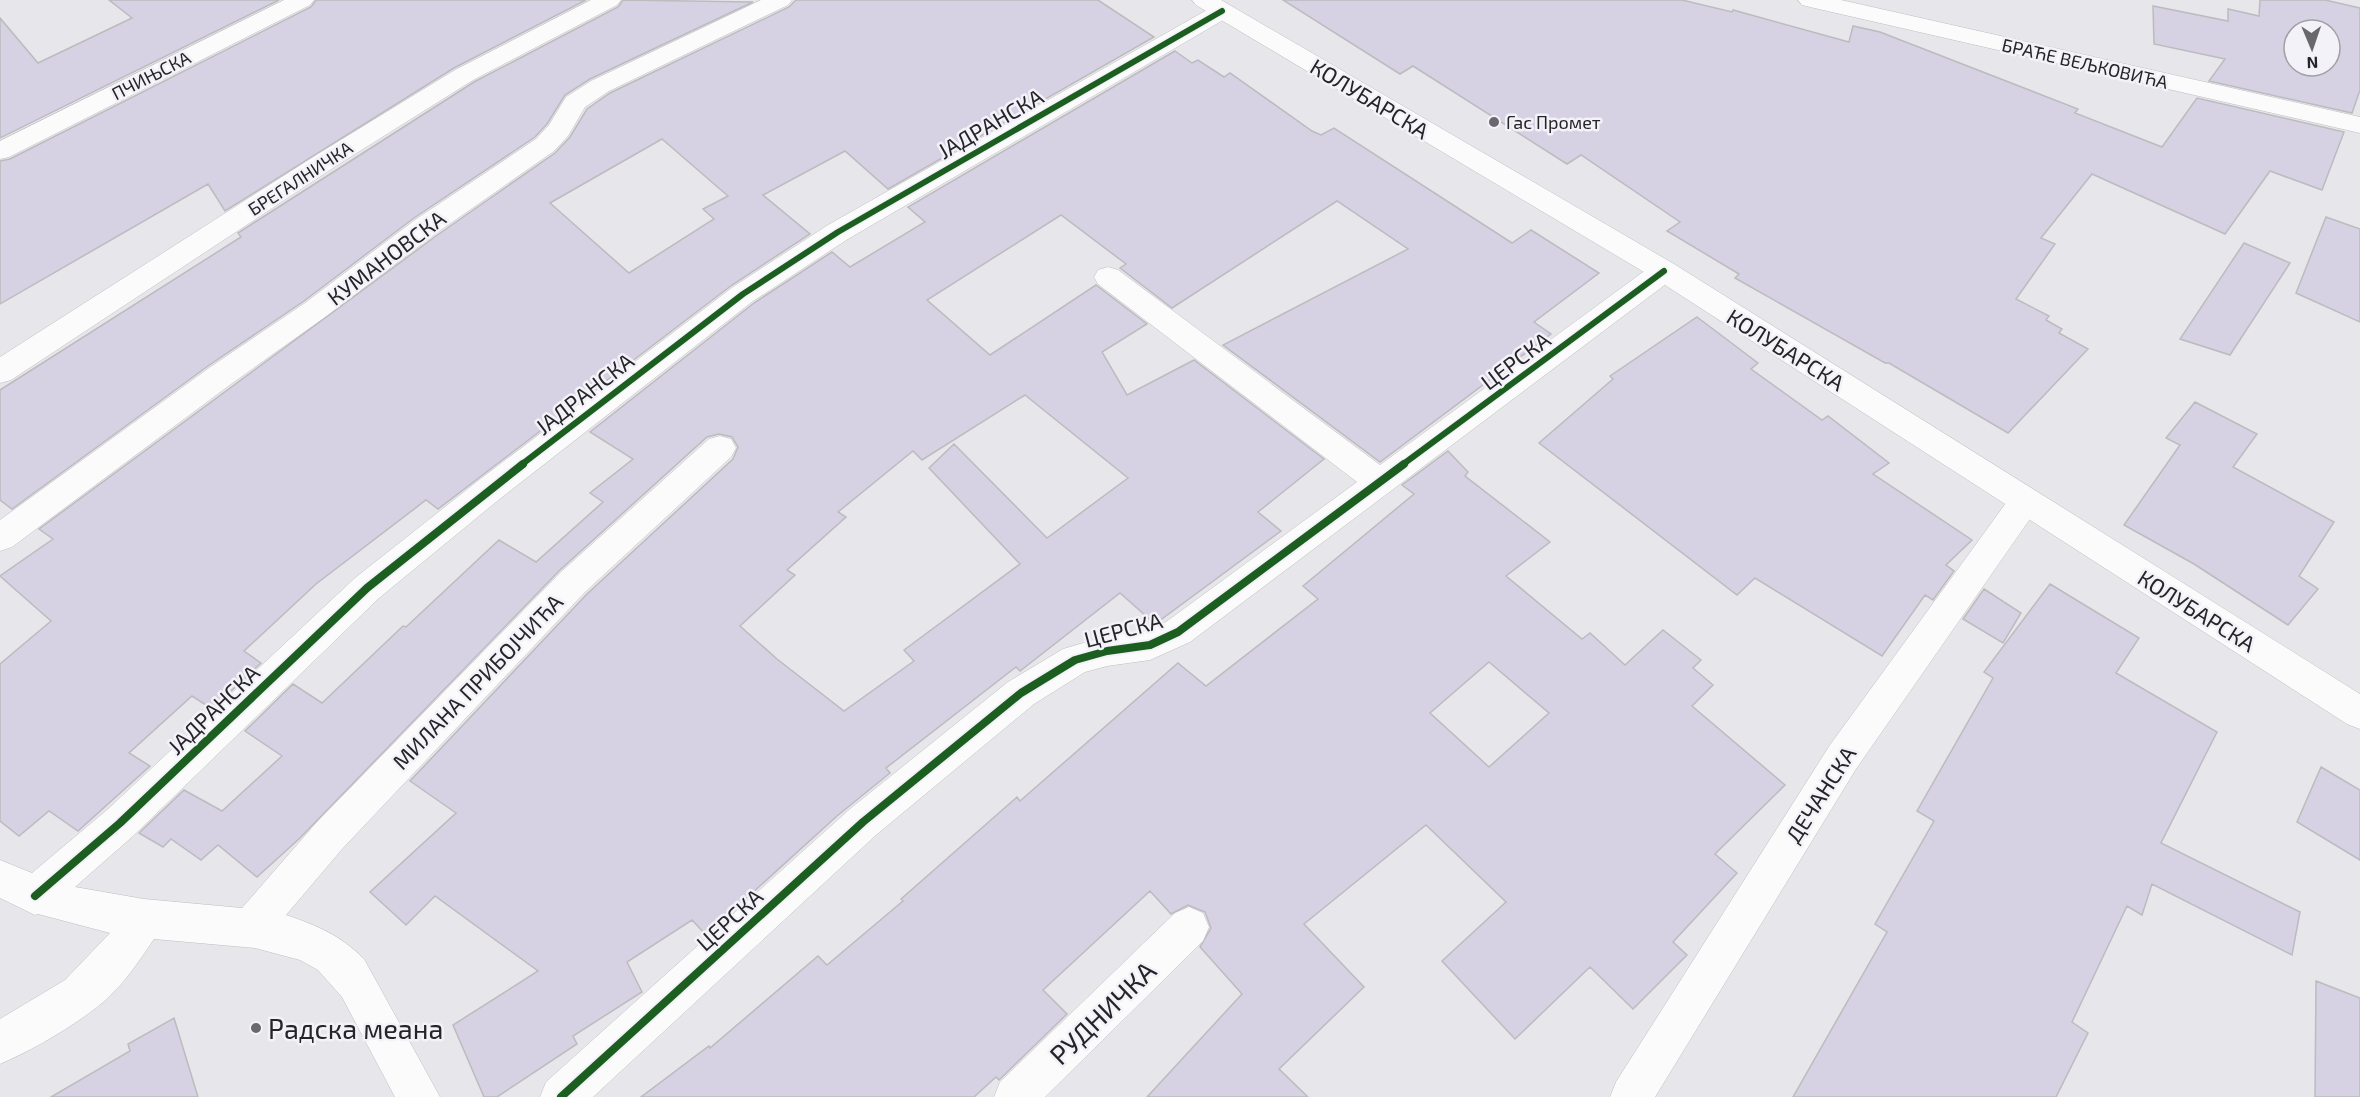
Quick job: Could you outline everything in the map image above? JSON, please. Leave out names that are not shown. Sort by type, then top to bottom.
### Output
[{"type":"street","name":"ПЧИЊСКА","points":[[0,151],[302,0]]},
{"type":"street","name":"БРЕГАЛНИЧКА","points":[[0,372],[327,160],[464,75],[609,0]]},
{"type":"street","name":"КУМАНОВСКА","points":[[0,538],[220,376],[315,310],[425,227],[545,145],[559,130],[574,102],[600,86],[780,0]]},
{"type":"street","name":"БРАЋЕ ВЕЉКОВИЋА","points":[[1810,0],[2360,125]]},
{"type":"street","name":"КОЛУБАРСКА","points":[[1213,5],[1664,271],[2360,712]]},
{"type":"street","name":"ЈАДРАНСКА","points":[[35,896],[120,823],[367,588],[485,493],[743,294],[838,232],[1213,5]]},
{"type":"street","name":"ЦЕРСКА","points":[[561,1097],[863,822],[1021,693],[1075,660],[1107,651],[1150,645],[1178,632],[1664,271]]},
{"type":"street","points":[[1108,277],[1380,482]]},
{"type":"street","name":"МИЛАНА ПРИБОЈЧИЋА","points":[[249,929],[330,835],[573,582],[720,448]]},
{"type":"street","name":"ДЕЧАНСКА","points":[[1631,1097],[1843,757],[2025,501]]},
{"type":"street","points":[[0,879],[35,896],[144,919],[276,932],[325,949],[350,972],[419,1097]]},
{"type":"street","points":[[0,1043],[80,994],[120,954],[144,919]]},
{"type":"street","name":"РУДНИЧКА","points":[[1015,1097],[1188,927]]},
{"type":"building","points":[[109,0],[279,0],[0,138],[0,18],[38,63],[132,18]]},
{"type":"building","points":[[316,0],[586,0],[454,68],[225,211],[208,184],[0,304],[0,161],[10,159],[311,7]]},
{"type":"building","points":[[623,0],[753,2],[590,79],[565,95],[547,124],[535,137],[414,218],[304,301],[208,366],[12,509],[0,500],[0,390],[241,237],[238,233],[474,82],[618,7]]},
{"type":"building","points":[[796,0],[1098,0],[1154,37],[888,189],[845,151],[763,195],[810,234],[732,285],[438,509],[426,500],[316,584],[244,651],[261,663],[212,709],[192,696],[129,753],[150,766],[78,831],[49,811],[19,836],[0,821],[0,664],[51,621],[0,576],[53,539],[39,529],[436,236],[555,153],[570,137],[587,109],[610,93],[789,7]],"holes":[[[662,139],[728,196],[703,209],[714,219],[629,273],[550,203]]]},
{"type":"building","points":[[1283,0],[1682,0],[1732,12],[1733,10],[1849,42],[1853,26],[1880,32],[2078,109],[2075,113],[2162,147],[2197,98],[2344,132],[2322,190],[2270,171],[2225,234],[2092,174],[2041,238],[2055,244],[2016,299],[2049,316],[2046,320],[2062,329],[2059,333],[2088,349],[2008,433],[1889,363],[1885,363],[1735,278],[1739,274],[1667,231],[1680,222],[1581,155],[1567,164],[1413,66],[1400,74]]},
{"type":"building","points":[[2260,0],[2325,0],[2360,8],[2360,90],[2352,113],[2209,81],[2225,59],[2154,44],[2153,6],[2228,21],[2228,9],[2259,16]]},
{"type":"building","points":[[1175,51],[1192,63],[1198,60],[1224,77],[1230,73],[1312,131],[1321,135],[1334,128],[1512,243],[1531,230],[1599,273],[1534,322],[1551,334],[1380,462],[1223,345],[1408,249],[1337,201],[1172,308],[1120,268],[1126,264],[1061,215],[927,300],[990,355],[1096,285],[1147,324],[1102,352],[1127,395],[1194,360],[1324,459],[1258,512],[1281,531],[1155,624],[1120,593],[1020,671],[1016,667],[886,768],[890,773],[837,816],[706,935],[692,920],[627,962],[642,992],[573,1036],[577,1044],[497,1097],[484,1097],[453,1025],[538,971],[435,896],[406,925],[370,892],[456,813],[410,781],[587,594],[733,459],[738,447],[732,437],[719,434],[707,437],[560,570],[300,838],[257,877],[218,845],[201,860],[171,839],[163,847],[139,833],[184,790],[222,811],[282,756],[245,731],[293,684],[322,703],[499,540],[536,562],[603,502],[590,493],[633,459],[590,432],[754,303],[832,252],[850,267],[925,222],[908,207]],"holes":[[[1025,395],[1128,478],[1047,538],[954,444],[929,468],[1020,564],[904,650],[914,661],[844,711],[777,659],[740,626],[795,575],[787,570],[846,517],[838,512],[913,451],[922,460]]]},
{"type":"building","points":[[2326,217],[2360,229],[2360,322],[2296,293]]},
{"type":"building","points":[[2244,243],[2290,263],[2230,355],[2180,339]]},
{"type":"building","points":[[1697,317],[1758,363],[1751,369],[1822,420],[1828,416],[1889,463],[1873,474],[1972,540],[1946,565],[1954,571],[1933,600],[1925,595],[1882,656],[1755,578],[1737,595],[1539,443],[1613,379],[1610,376]]},
{"type":"building","points":[[2195,402],[2257,434],[2233,467],[2334,522],[2299,576],[2318,589],[2288,625],[2194,564],[2124,525],[2180,445],[2166,438]]},
{"type":"building","points":[[1448,451],[1468,472],[1465,476],[1550,542],[1506,576],[1582,639],[1590,633],[1625,665],[1663,630],[1701,660],[1693,668],[1713,685],[1692,706],[1785,785],[1715,854],[1737,873],[1673,942],[1687,955],[1633,1009],[1590,967],[1515,1039],[1442,961],[1506,902],[1426,825],[1304,924],[1364,987],[1279,1069],[1308,1097],[1147,1097],[1242,994],[1200,947],[1211,928],[1205,912],[1188,905],[1171,914],[1150,891],[1043,990],[1067,1014],[999,1080],[996,1077],[974,1097],[641,1097],[709,1046],[710,1048],[818,956],[827,965],[903,901],[901,899],[1017,797],[1020,801],[1178,663],[1206,686],[1318,599],[1303,586],[1414,494],[1402,485]],"holes":[[[1489,662],[1549,713],[1489,767],[1430,713]]]},
{"type":"building","points":[[2050,584],[2139,638],[2116,673],[2217,732],[2161,843],[2300,912],[2292,955],[2152,884],[2142,915],[2127,906],[2072,1022],[2088,1033],[2056,1097],[1793,1097],[1887,932],[1875,924],[1934,821],[1917,811],[1993,678],[1984,672]]},
{"type":"building","points":[[1984,589],[2021,613],[2003,643],[1963,619]]},
{"type":"building","points":[[2321,767],[2360,790],[2360,860],[2297,822]]},
{"type":"building","points":[[2316,981],[2360,998],[2360,1097],[2315,1097]]},
{"type":"building","points":[[174,1018],[198,1097],[51,1097],[130,1051],[128,1044]]},
{"type":"cycle path","points":[[35,896],[120,823],[367,588],[485,493],[743,294],[838,232],[1222,11]]},
{"type":"cycle path","points":[[561,1097],[863,822],[1021,693],[1075,660],[1107,651],[1150,645],[1178,632],[1664,271]]},
{"type":"place","name":"Гас Промет","points":[[1494,122]]},
{"type":"place","name":"Радска меана","points":[[256,1028]]}]
